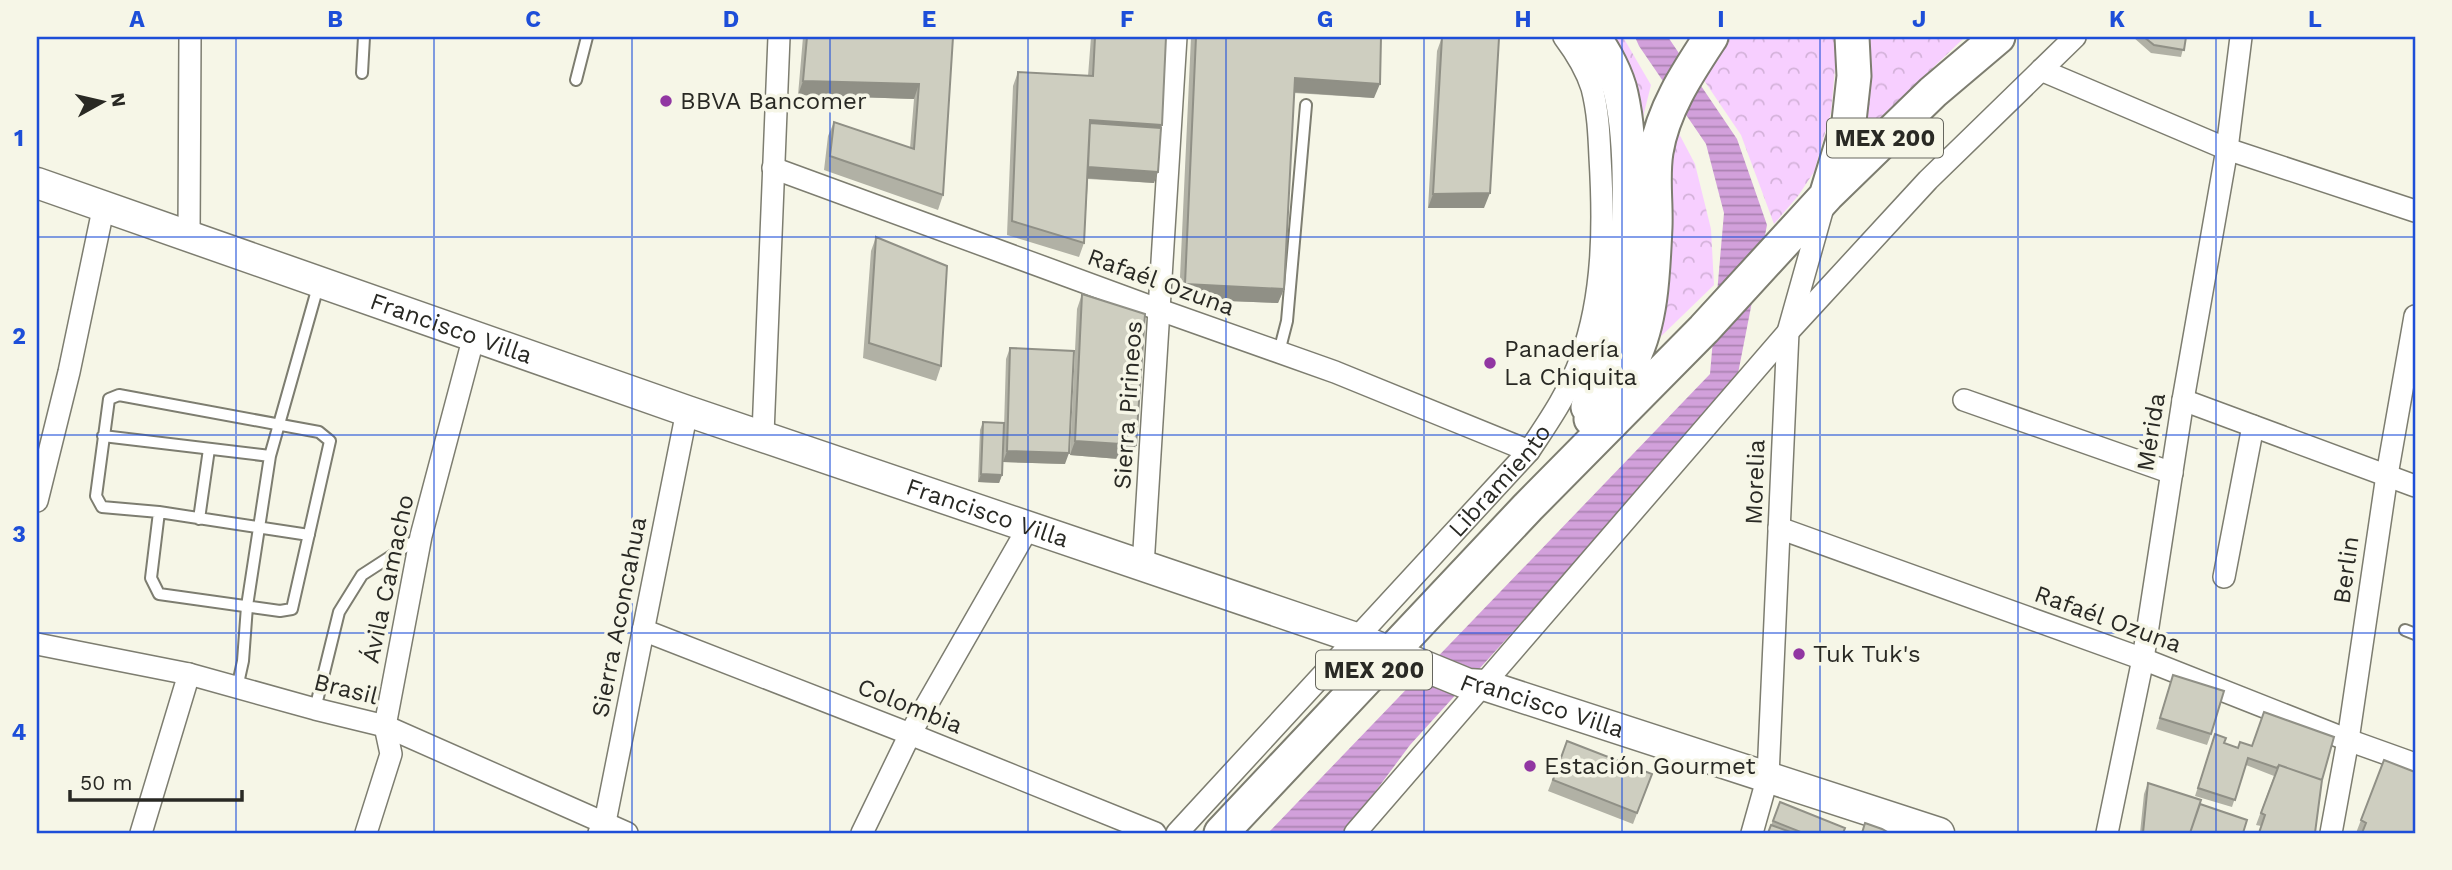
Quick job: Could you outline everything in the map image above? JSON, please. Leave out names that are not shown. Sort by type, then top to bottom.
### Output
[{"type":"main road","points":[[1580,434],[1616,318],[1624,273],[1628,187],[1621,92],[1593,37]]},
{"type":"main road","name":"MEX 200","points":[[1221,833],[1404,657],[1528,507],[1634,357],[1650,294],[1656,152],[1676,92],[1711,37]]},
{"type":"main road","points":[[1827,195],[1849,121],[1854,76],[1852,37]]},
{"type":"main road","name":"MEX 200","points":[[1528,507],[1704,328],[1827,195],[1933,92],[1998,37]]},
{"type":"street","points":[[189,235],[190,37]]},
{"type":"street","points":[[763,435],[779,37]]},
{"type":"street","name":"Sierra Pirineos","points":[[1143,566],[1176,37]]},
{"type":"street","name":"Libramiento","points":[[1177,833],[1529,451],[1561,402],[1581,359],[1591,326],[1598,287],[1602,227],[1598,115],[1592,88],[1584,69],[1564,37]]},
{"type":"street","points":[[1362,826],[1476,684],[1788,332],[1928,180],[2075,37]]},
{"type":"street","name":"Mérida","points":[[2107,833],[2143,659],[2183,400],[2227,149],[2241,37]]},
{"type":"street","points":[[2041,70],[2227,149],[2415,211]]},
{"type":"street","name":"Rafaél Ozuna","points":[[773,168],[1335,372],[1529,451]]},
{"type":"street","name":"Francisco Villa","points":[[37,183],[320,280],[687,411],[1356,638],[1476,684],[1768,776],[1931,832]]},
{"type":"street","name":"Morelia","points":[[1752,833],[1768,776],[1788,332],[1827,195]]},
{"type":"street","points":[[37,501],[45,434],[69,372],[104,205]]},
{"type":"street","name":"Berlin","points":[[2331,833],[2348,740],[2387,475],[2409,391],[2415,316]]},
{"type":"street","name":"Ávila Camacho","points":[[366,833],[390,754],[385,726],[421,536],[474,336]]},
{"type":"street","points":[[1964,400],[2172,473]]},
{"type":"street","points":[[2183,400],[2415,485]]},
{"type":"street","name":"Sierra Aconcahua","points":[[602,828],[687,411]]},
{"type":"street","points":[[2224,577],[2253,426]]},
{"type":"street","points":[[862,833],[910,734],[1028,527]]},
{"type":"street","name":"Rafaél Ozuna","points":[[1779,528],[2143,659],[2415,765]]},
{"type":"street","name":"Colombia","points":[[643,630],[1155,833]]},
{"type":"street","name":"Brasil","points":[[37,645],[189,674],[385,726],[602,828],[627,833]]},
{"type":"street","points":[[141,833],[189,674]]},
{"type":"lane","points":[[362,73],[364,37]]},
{"type":"lane","points":[[576,80],[587,37]]},
{"type":"lane","points":[[1279,352],[1287,321],[1306,105]]},
{"type":"lane","points":[[237,688],[243,661],[247,606],[270,456],[320,280]]},
{"type":"lane","points":[[159,512],[151,578],[159,594],[280,611],[292,609],[309,535],[330,441],[319,432],[278,423],[119,395],[109,399],[103,436],[96,496],[102,507],[159,512],[309,535]]},
{"type":"lane","points":[[103,436],[270,456]]},
{"type":"lane","points":[[199,519],[209,449]]},
{"type":"lane","points":[[315,709],[339,612],[362,575],[421,536]]},
{"type":"green space","points":[[1604,37],[1623,37],[1651,85],[1637,141]]},
{"type":"green space","points":[[1727,37],[1835,37],[1836,58],[1831,112],[1814,172],[1774,224],[1741,135],[1701,76]]},
{"type":"green space","points":[[1866,37],[1965,37],[1855,142]]},
{"type":"green space","points":[[1675,126],[1695,164],[1711,229],[1714,285],[1650,347],[1662,189]]},
{"type":"shaded area","points":[[1635,37],[1668,37],[1737,139],[1767,225],[1734,394],[1683,445],[1410,745],[1369,800],[1358,833],[1268,833],[1710,374],[1724,213],[1706,144]]},
{"type":"building","points":[[807,37],[953,37],[943,195],[830,156],[834,122],[914,149],[919,84],[803,81]]},
{"type":"building","points":[[1095,37],[1166,37],[1162,125],[1090,120],[1084,243],[1012,221],[1018,72],[1093,76]]},
{"type":"building","points":[[1196,37],[1381,37],[1380,84],[1295,78],[1284,289],[1185,284]]},
{"type":"building","points":[[1442,37],[1499,38],[1490,193],[1433,194]]},
{"type":"building","points":[[2144,37],[2186,37],[2184,50],[2154,45]]},
{"type":"building","points":[[1090,123],[1161,128],[1158,172],[1088,167]]},
{"type":"building","points":[[876,237],[947,266],[941,366],[869,343]]},
{"type":"building","points":[[1082,294],[1145,314],[1136,445],[1075,441]]},
{"type":"building","points":[[1010,348],[1074,351],[1069,453],[1007,451]]},
{"type":"building","points":[[983,422],[1004,423],[1002,475],[981,474]]},
{"type":"building","points":[[2173,675],[2224,691],[2211,734],[2160,718]]},
{"type":"building","points":[[2264,712],[2334,737],[2322,780],[2279,765],[2277,768],[2248,758],[2235,800],[2198,788],[2215,734],[2226,738],[2224,743],[2238,748],[2240,742],[2252,746]]},
{"type":"building","points":[[1567,741],[1652,774],[1637,813],[1553,780]]},
{"type":"building","points":[[2384,760],[2415,772],[2415,833],[2362,833],[2366,823],[2361,820]]},
{"type":"building","points":[[2279,765],[2322,780],[2315,833],[2259,833],[2265,815],[2261,813]]},
{"type":"building","points":[[2148,783],[2201,800],[2190,833],[2143,833]]},
{"type":"building","points":[[1780,802],[1845,828],[1843,833],[1800,833],[1773,821]]},
{"type":"building","points":[[2200,804],[2247,820],[2243,833],[2190,833]]},
{"type":"building","points":[[1865,823],[1882,829],[1889,833],[1862,833]]},
{"type":"building","points":[[1771,825],[1793,833],[1768,833]]},
{"type":"place","name":"BBVA Bancomer","points":[[666,101]]},
{"type":"place","name":"Panadería La Chiquita","points":[[1490,363]]},
{"type":"place","name":"Tuk Tuk's","points":[[1799,654]]},
{"type":"place","name":"Estación Gourmet","points":[[1530,766]]}]
